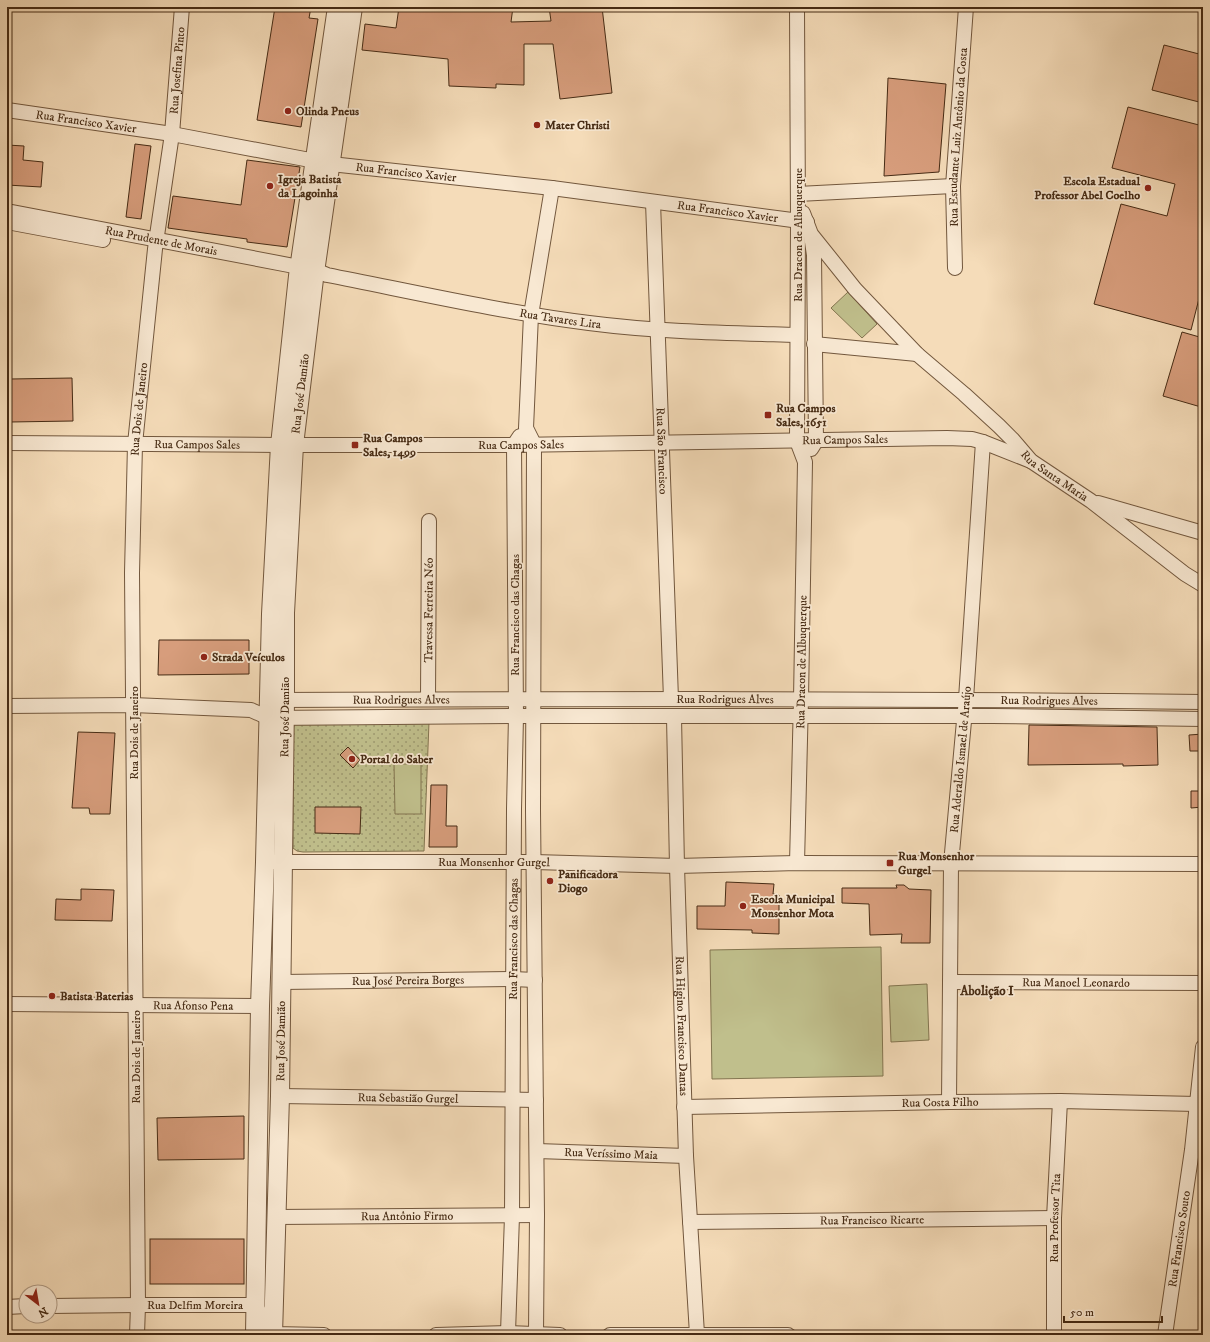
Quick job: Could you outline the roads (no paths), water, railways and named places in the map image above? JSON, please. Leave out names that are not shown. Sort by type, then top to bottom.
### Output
[{"type":"street","name":"Rua Josefina Pinto","points":[[172,134],[182,7]]},
{"type":"street","name":"Rua José Damião","points":[[267,1335],[255,1305],[260,1006],[265,862],[278,700],[271,614],[287,445],[311,274],[337,7]]},
{"type":"street","name":"Rua José Damião","points":[[323,163],[354,7]]},
{"type":"street","name":"Rua Dracon de Albuquerque","points":[[797,7],[798,198]]},
{"type":"street","name":"Rua Estudante Luiz Antônio da Costa","points":[[955,268],[953,186],[966,7]]},
{"type":"street","name":"Rua Francisco Xavier","points":[[7,110],[172,134],[323,163],[552,188],[805,226]]},
{"type":"street","name":"Rua Dois de Janeiro","points":[[137,1335],[132,573],[135,444],[156,245],[172,134]]},
{"type":"street","points":[[798,198],[953,186]]},
{"type":"street","name":"Rua Francisco das Chagas","points":[[536,1334],[537,1151],[534,862],[534,444],[526,428],[531,315],[552,188]]},
{"type":"street","name":"Rua Santa Maria","points":[[798,198],[805,226],[855,289],[917,354],[999,426],[1031,461],[1091,501],[1185,574],[1203,585]]},
{"type":"street","name":"Rua São Francisco","points":[[653,202],[671,700]]},
{"type":"street","name":"Rua Prudente de Morais","points":[[7,211],[156,245]]},
{"type":"street","name":"Rua Prudente de Morais","points":[[7,222],[156,245],[311,274]]},
{"type":"street","name":"Rua Dracon de Albuquerque","points":[[797,863],[801,717],[804,462],[797,441],[797,335],[805,226]]},
{"type":"street","name":"Rua Dracon de Albuquerque","points":[[804,462],[816,441],[814,255],[805,226]]},
{"type":"street","name":"Rua Tavares Lira","points":[[311,274],[531,315],[591,323],[658,329],[797,335]]},
{"type":"street","points":[[814,344],[917,354]]},
{"type":"street","points":[[514,445],[526,428]]},
{"type":"street","name":"Rua Campos Sales","points":[[7,443],[514,445],[947,438],[972,439],[983,442],[997,446],[1031,461]]},
{"type":"street","name":"Rua Aderaldo Ismael de Araújo","points":[[949,1102],[951,864],[966,699],[983,442]]},
{"type":"street","name":"Rua Francisco das Chagas","points":[[508,1333],[512,1216],[513,862],[516,716],[514,445]]},
{"type":"street","points":[[1091,501],[1203,533]]},
{"type":"street","name":"Travessa Ferreira Néo","points":[[428,699],[429,520]]},
{"type":"street","name":"Rua Rodrigues Alves","points":[[251,710],[278,700],[966,699],[1203,702]]},
{"type":"street","name":"Rua Rodrigues Alves","points":[[7,706],[133,705],[251,710],[277,718],[516,716],[964,716],[1203,719]]},
{"type":"street","name":"Rua Higino Francisco Dantas","points":[[674,717],[676,866],[684,1107],[697,1334]]},
{"type":"street","name":"Rua José Damião","points":[[267,1335],[276,1217],[279,1145],[284,861],[277,718]]},
{"type":"street","name":"Rua Monsenhor Gurgel","points":[[265,862],[534,862],[676,866],[797,863],[1203,864]]},
{"type":"street","name":"Rua José Pereira Borges","points":[[282,982],[535,980]]},
{"type":"street","name":"Rua Manoel Leonardo","points":[[950,982],[1203,983]]},
{"type":"street","name":"Rua Afonso Pena","points":[[7,1004],[260,1006]]},
{"type":"street","name":"Rua Francisco Souto","points":[[1165,1335],[1197,1150],[1197,1104],[1203,1047]]},
{"type":"street","name":"Rua Sebastião Gurgel","points":[[280,1096],[536,1100]]},
{"type":"street","name":"Rua Costa Filho","points":[[684,1107],[949,1102],[1197,1104]]},
{"type":"street","name":"Rua Professor Tita","points":[[1054,1335],[1054,1218],[1060,1102]]},
{"type":"street","points":[[258,1145],[279,1145]]},
{"type":"street","name":"Rua Veríssimo Maia","points":[[537,1151],[686,1156]]},
{"type":"street","name":"Rua Antônio Firmo","points":[[276,1217],[537,1216]]},
{"type":"street","name":"Rua Francisco Ricarte","points":[[690,1222],[1054,1218]]},
{"type":"street","name":"Rua Delfim Moreira","points":[[58,1306],[255,1305]]},
{"type":"street","points":[[7,1307],[18,1306]]},
{"type":"street","points":[[436,1335],[508,1333],[560,1335]]},
{"type":"street","points":[[267,1335],[324,1335]]},
{"type":"street","points":[[610,1335],[788,1335]]},
{"type":"place","name":"Olinda Pneus","points":[[288,111]]},
{"type":"place","name":"Mater Christi","points":[[537,125]]},
{"type":"place","name":"Igreja Batista da Lagoinha","points":[[270,186]]},
{"type":"place","name":"Escola Estadual Professor Abel Coelho","points":[[1148,188]]},
{"type":"place","name":"Rua Campos Sales, 1651","points":[[768,415]]},
{"type":"place","name":"Rua Campos Sales, 1499","points":[[355,445]]},
{"type":"place","name":"Strada Veículos","points":[[204,657]]},
{"type":"place","name":"Portal do Saber","points":[[352,759]]},
{"type":"place","name":"Rua Monsenhor Gurgel","points":[[890,863]]},
{"type":"place","name":"Panificadora Diogo","points":[[550,881]]},
{"type":"place","name":"Escola Municipal Monsenhor Mota","points":[[743,906]]},
{"type":"place","name":"Batista Baterias","points":[[52,996]]},
{"type":"district","name":"Abolição I","points":[[987,991]]}]
